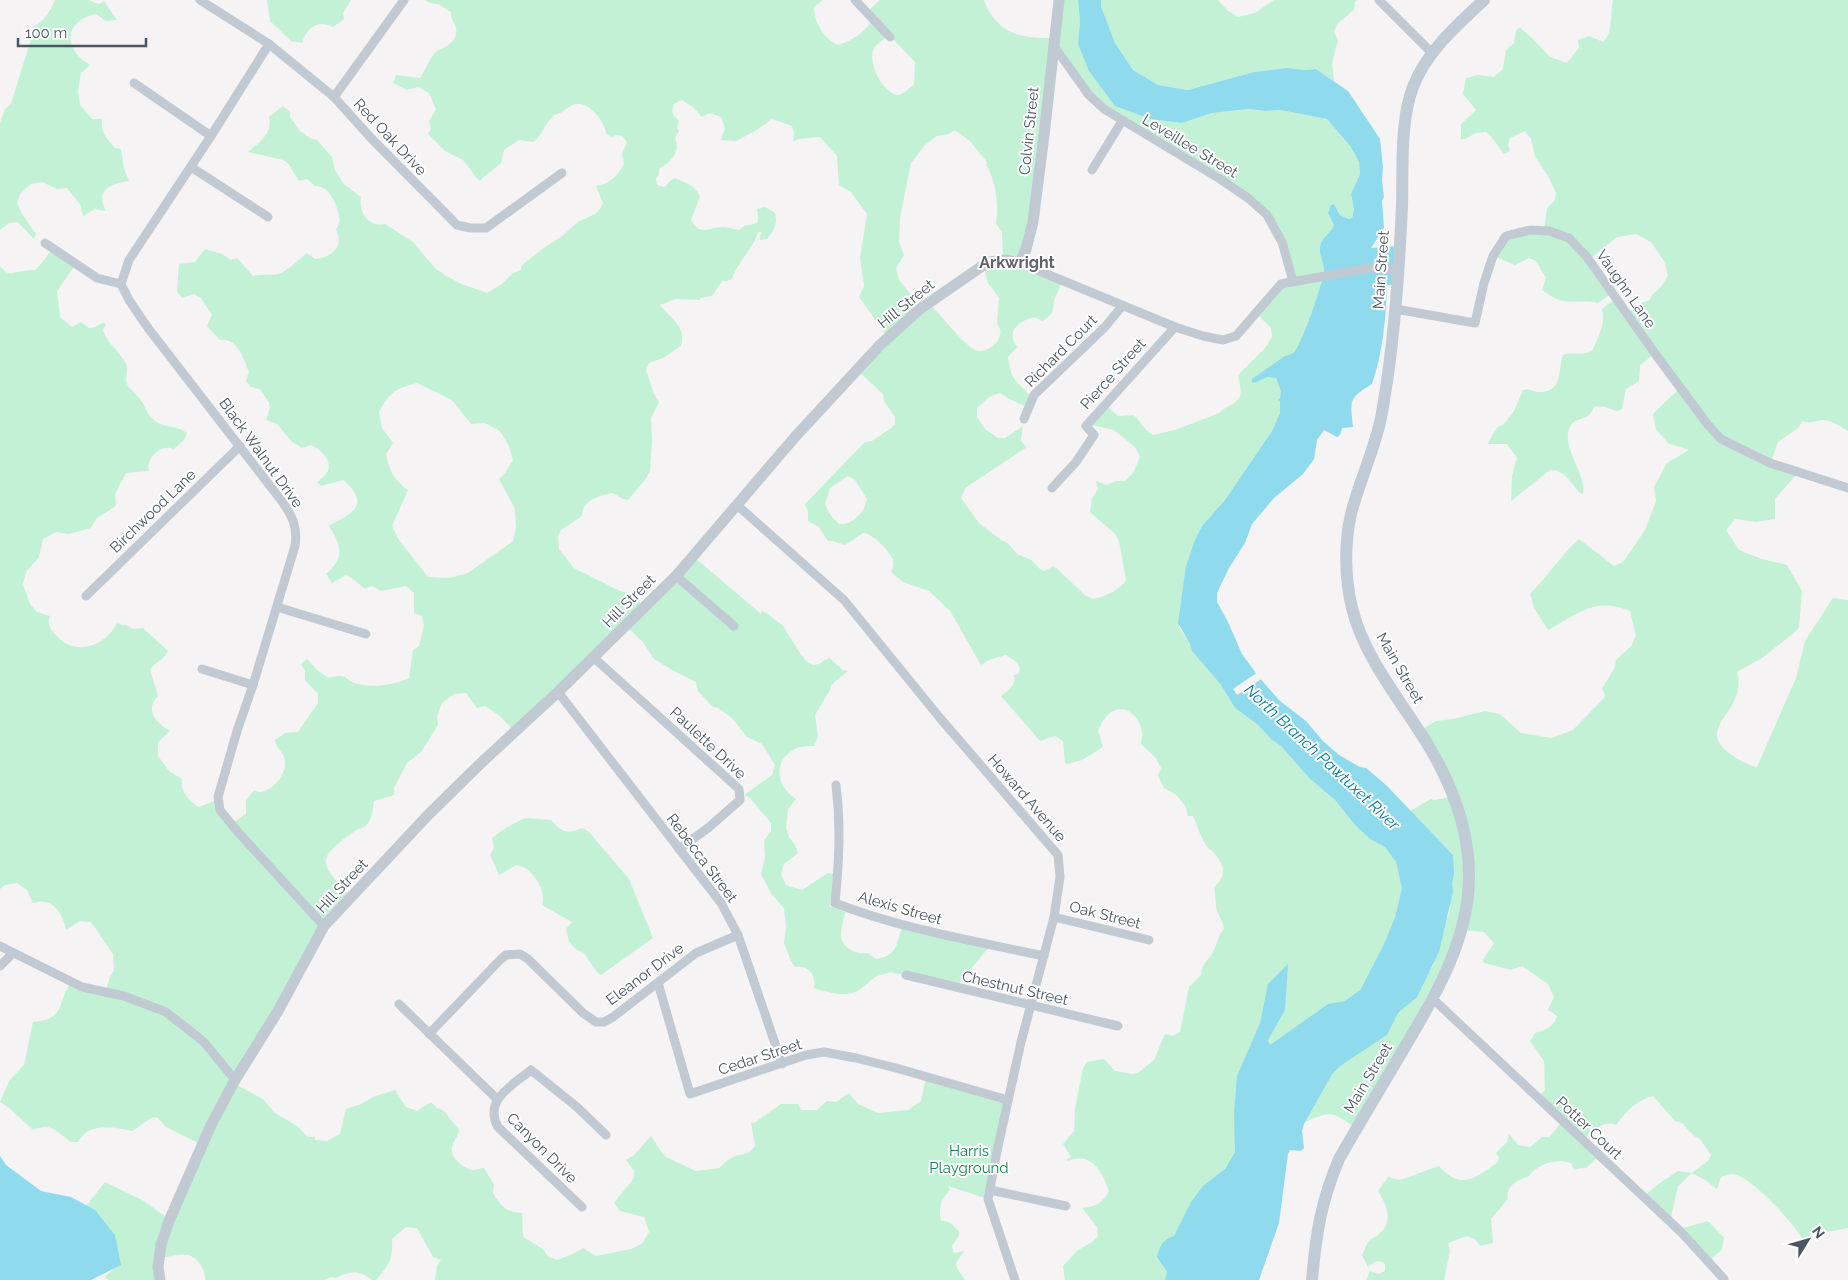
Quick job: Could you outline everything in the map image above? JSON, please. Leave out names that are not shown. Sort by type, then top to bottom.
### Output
[{"type":"main road","name":"Main Street","points":[[1312,1280],[1315,1244],[1328,1185],[1339,1159],[1434,999],[1459,940],[1466,906],[1469,875],[1464,834],[1452,789],[1427,742],[1393,692],[1368,650],[1352,610],[1347,575],[1347,548],[1351,515],[1380,422],[1388,373],[1398,266],[1403,141],[1412,88],[1421,69],[1433,54],[1460,23],[1484,0]]},
{"type":"street","name":"Red Oak Drive","points":[[202,0],[269,44],[334,96],[371,138],[457,224],[470,228],[486,228],[562,172]]},
{"type":"street","points":[[334,96],[404,0]]},
{"type":"street","points":[[854,0],[890,37]]},
{"type":"street","name":"Colvin Street","points":[[1020,263],[1033,222],[1058,0]]},
{"type":"street","points":[[1379,0],[1433,54]]},
{"type":"street","points":[[45,243],[97,278],[121,284],[129,260],[269,44]]},
{"type":"street","name":"Leveillee Street","points":[[1054,46],[1088,94],[1104,110],[1220,179],[1267,214],[1282,242],[1294,281]]},
{"type":"street","points":[[134,83],[211,136]]},
{"type":"street","points":[[1092,170],[1122,121]]},
{"type":"street","points":[[191,167],[268,217]]},
{"type":"street","name":"Vaughn Lane","points":[[1395,309],[1475,323],[1484,283],[1494,256],[1506,236],[1530,230],[1548,231],[1569,238],[1587,257],[1662,363],[1708,425],[1721,439],[1770,463],[1848,488]]},
{"type":"street","name":"Hill Street","points":[[160,1280],[158,1267],[168,1221],[211,1125],[235,1080],[278,1011],[324,926],[481,763],[558,692],[676,576],[839,387],[880,345],[920,309],[988,262],[1006,260],[1020,263],[1175,327],[1203,336],[1224,340],[1236,336],[1281,284],[1370,268],[1386,270],[1398,266]]},
{"type":"street","name":"Black Walnut Drive","points":[[121,284],[129,300],[148,328],[240,446],[291,514],[296,525],[297,536],[295,546],[218,797],[220,810],[237,832],[324,926]]},
{"type":"street","name":"Richard Court","points":[[1024,419],[1034,394],[1105,327],[1122,306]]},
{"type":"street","name":"Pierce Street","points":[[1052,488],[1076,462],[1094,435],[1086,426],[1175,327]]},
{"type":"street","name":"Birchwood Lane","points":[[86,596],[240,446]]},
{"type":"street","name":"Howard Avenue","points":[[738,506],[844,600],[940,718],[1058,855],[1060,877],[1054,917],[1008,1100],[988,1199],[1016,1280]]},
{"type":"street","points":[[676,576],[734,626]]},
{"type":"street","points":[[277,607],[366,634]]},
{"type":"street","name":"Paulette Drive","points":[[593,658],[739,789],[740,800],[708,828],[679,849]]},
{"type":"street","points":[[202,669],[253,685]]},
{"type":"street","name":"Rebecca Street","points":[[558,692],[721,903],[738,935],[782,1064]]},
{"type":"street","name":"Alexis Street","points":[[836,785],[840,818],[840,861],[835,903],[870,917],[1044,956]]},
{"type":"street","name":"Oak Street","points":[[1054,917],[1149,940]]},
{"type":"street","name":"Eleanor Drive","points":[[429,1034],[506,955],[520,954],[528,959],[583,1013],[596,1022],[604,1022],[696,953],[738,935]]},
{"type":"street","points":[[0,946],[82,987],[124,996],[166,1012],[204,1042],[235,1080]]},
{"type":"street","points":[[0,966],[13,953]]},
{"type":"street","name":"Chestnut Street","points":[[906,975],[1118,1026]]},
{"type":"street","name":"Cedar Street","points":[[658,983],[690,1094],[806,1055],[824,1052],[896,1068],[1008,1100]]},
{"type":"street","name":"Potter Court","points":[[1434,999],[1681,1232],[1722,1280]]},
{"type":"street","points":[[399,1004],[497,1099]]},
{"type":"street","name":"Canyon Drive","points":[[582,1207],[498,1127],[493,1113],[497,1099],[531,1070],[577,1107],[606,1135]]},
{"type":"street","points":[[990,1190],[1066,1206]]},
{"type":"green space","points":[[55,0],[89,0],[98,4],[104,1],[117,20],[106,21],[96,14],[77,23],[72,29],[70,36],[71,44],[75,51],[81,59],[90,65],[81,73],[78,91],[80,105],[92,119],[102,119],[102,128],[109,142],[115,148],[121,149],[124,169],[129,181],[117,184],[105,191],[102,199],[106,211],[95,209],[83,216],[80,204],[67,188],[57,189],[42,182],[31,184],[20,194],[17,203],[36,234],[34,239],[18,222],[9,223],[0,230],[0,123],[5,109],[11,104],[31,39],[32,27],[43,20]]},
{"type":"green space","points":[[267,0],[351,0],[343,13],[344,19],[333,27],[322,24],[313,26],[306,33],[302,43],[291,41],[270,21]]},
{"type":"green space","name":"Harris Playground","points":[[425,0],[823,0],[814,7],[814,13],[824,34],[838,45],[858,36],[866,29],[873,20],[867,12],[880,0],[984,0],[999,24],[1013,33],[1029,37],[1055,38],[1060,0],[1078,0],[1080,21],[1078,44],[1182,123],[1212,113],[1249,109],[1280,110],[1327,119],[1351,147],[1359,162],[1360,174],[1351,194],[1354,209],[1352,218],[1349,219],[1340,215],[1334,204],[1328,213],[1334,225],[1317,306],[1296,350],[1279,365],[1274,373],[1281,392],[1280,413],[1272,431],[1225,500],[1202,526],[1179,627],[1190,644],[1192,651],[1221,685],[1235,708],[1257,724],[1271,739],[1281,746],[1310,779],[1335,800],[1355,825],[1370,839],[1385,847],[1406,872],[1395,917],[1384,944],[1359,991],[1349,1000],[1256,1054],[1245,1129],[1234,1155],[1206,1196],[1157,1257],[1167,1272],[1165,1280],[1065,1280],[1063,1266],[1076,1252],[1098,1236],[1097,1227],[1082,1208],[1098,1204],[1109,1191],[1095,1165],[1083,1159],[1076,1158],[1068,1161],[1067,1159],[1071,1157],[1063,1144],[1074,1131],[1075,1109],[1083,1068],[1087,1062],[1104,1059],[1115,1071],[1132,1074],[1138,1073],[1154,1060],[1165,1034],[1173,1036],[1180,1032],[1189,987],[1201,975],[1203,965],[1214,951],[1224,929],[1217,911],[1214,887],[1223,875],[1222,866],[1218,857],[1204,842],[1193,816],[1188,816],[1185,805],[1175,794],[1164,788],[1158,776],[1161,768],[1156,758],[1141,744],[1142,734],[1140,725],[1133,715],[1123,710],[1111,712],[1103,720],[1098,731],[1103,747],[1082,760],[1068,764],[1065,763],[1063,741],[1055,736],[1040,741],[1001,696],[1013,685],[1014,675],[1018,674],[1020,670],[1018,663],[1006,655],[989,660],[981,665],[950,611],[929,591],[903,582],[891,572],[893,560],[891,556],[871,536],[863,533],[845,545],[828,541],[818,526],[808,521],[808,512],[805,504],[865,442],[872,441],[895,424],[895,417],[884,401],[883,394],[858,371],[888,338],[859,297],[864,286],[860,258],[867,214],[851,192],[839,185],[837,156],[820,137],[798,139],[793,142],[794,133],[792,126],[772,119],[757,130],[736,141],[721,140],[725,128],[721,117],[710,113],[702,117],[693,107],[682,100],[674,104],[672,111],[679,121],[677,128],[679,131],[675,138],[677,143],[676,152],[671,160],[659,169],[659,175],[656,178],[657,185],[665,187],[675,178],[695,189],[700,196],[691,220],[702,230],[724,227],[740,230],[744,226],[755,224],[758,221],[757,209],[765,207],[775,213],[776,224],[767,239],[760,240],[762,232],[758,232],[732,279],[722,281],[712,296],[700,298],[700,300],[675,299],[660,305],[680,328],[682,339],[681,346],[663,358],[649,363],[646,370],[654,394],[659,402],[651,418],[650,471],[628,500],[613,493],[597,497],[588,503],[582,516],[561,530],[558,536],[559,549],[574,568],[620,591],[631,594],[644,607],[694,557],[761,614],[762,611],[765,612],[783,626],[806,661],[813,665],[829,658],[843,670],[848,671],[831,685],[815,715],[818,737],[814,746],[795,749],[783,760],[780,767],[779,774],[784,788],[796,799],[788,809],[786,828],[798,853],[784,864],[781,874],[786,885],[802,890],[828,873],[836,874],[830,906],[845,912],[841,930],[842,940],[851,950],[859,953],[868,953],[876,959],[892,952],[897,944],[902,926],[990,946],[958,987],[890,972],[875,977],[862,988],[852,993],[836,994],[814,988],[814,979],[811,972],[805,968],[795,967],[791,962],[784,944],[786,927],[784,908],[772,895],[761,874],[765,857],[764,841],[771,831],[771,823],[749,797],[744,795],[772,775],[775,765],[762,744],[747,737],[732,718],[718,708],[713,707],[698,691],[696,682],[654,659],[643,642],[626,626],[514,731],[500,716],[485,706],[477,708],[466,693],[454,694],[442,703],[437,717],[438,725],[421,752],[407,763],[394,788],[394,795],[374,801],[367,825],[342,841],[327,856],[326,863],[328,869],[351,897],[329,921],[235,1084],[263,1099],[275,1113],[297,1126],[308,1137],[315,1137],[315,1140],[327,1141],[340,1134],[346,1109],[361,1104],[373,1097],[395,1090],[406,1107],[417,1111],[431,1102],[437,1108],[444,1111],[459,1130],[452,1148],[455,1158],[468,1169],[484,1168],[494,1185],[493,1193],[502,1205],[508,1210],[522,1213],[523,1237],[543,1249],[548,1257],[558,1260],[583,1248],[596,1256],[631,1249],[642,1244],[649,1232],[644,1217],[620,1211],[614,1203],[634,1178],[634,1171],[626,1160],[634,1155],[651,1136],[666,1157],[696,1171],[719,1168],[735,1156],[748,1153],[755,1146],[751,1122],[754,1123],[781,1104],[798,1104],[801,1110],[817,1110],[827,1101],[836,1102],[849,1093],[858,1104],[878,1113],[908,1110],[921,1101],[926,1077],[1008,1100],[988,1199],[948,1186],[950,1190],[941,1204],[941,1220],[950,1223],[959,1231],[959,1236],[952,1246],[954,1253],[964,1251],[956,1263],[965,1280],[435,1280],[437,1266],[441,1260],[433,1257],[417,1228],[406,1227],[392,1239],[392,1252],[389,1261],[376,1280],[372,1280],[363,1274],[354,1273],[324,1280],[205,1280],[203,1268],[198,1262],[188,1255],[182,1254],[160,1258],[157,1280],[108,1280],[105,1277],[118,1262],[112,1246],[87,1205],[105,1182],[144,1201],[166,1217],[202,1145],[166,1127],[158,1118],[153,1117],[132,1131],[109,1127],[95,1129],[88,1131],[78,1142],[71,1142],[54,1129],[45,1127],[33,1130],[0,1102],[9,1081],[24,1065],[33,1022],[51,1018],[56,1014],[70,984],[105,993],[114,970],[113,954],[90,922],[80,921],[66,930],[60,912],[51,904],[46,902],[33,903],[27,890],[17,883],[5,885],[0,889],[0,266],[8,273],[36,270],[51,251],[74,267],[57,291],[60,317],[72,327],[81,322],[89,328],[104,322],[106,325],[103,330],[105,335],[126,365],[127,384],[142,402],[152,419],[162,425],[183,430],[187,433],[184,440],[174,449],[164,448],[152,457],[148,466],[149,471],[126,473],[115,494],[116,506],[97,518],[91,528],[69,534],[56,532],[43,539],[39,557],[26,572],[23,584],[30,604],[37,612],[50,616],[49,624],[51,629],[64,642],[72,646],[90,646],[98,643],[106,638],[117,623],[133,629],[143,628],[168,651],[150,670],[158,696],[152,706],[152,711],[156,720],[170,731],[158,742],[158,756],[169,771],[182,779],[182,788],[192,802],[199,807],[219,799],[232,824],[246,813],[246,801],[254,790],[261,792],[267,790],[281,777],[285,768],[285,759],[275,740],[285,733],[298,732],[318,703],[318,694],[305,680],[305,671],[301,664],[307,659],[318,671],[329,678],[343,676],[358,684],[378,686],[397,682],[409,678],[413,650],[419,646],[424,625],[422,616],[414,613],[414,593],[406,586],[381,591],[372,586],[365,589],[346,575],[332,583],[326,574],[339,557],[339,546],[329,526],[355,509],[357,498],[343,480],[321,486],[317,482],[326,474],[329,465],[323,453],[311,445],[302,448],[292,442],[277,424],[266,420],[270,408],[269,403],[260,389],[251,387],[246,381],[249,372],[239,350],[231,342],[220,340],[207,326],[212,315],[201,298],[194,294],[182,298],[177,292],[179,264],[195,262],[205,249],[222,254],[231,260],[237,258],[253,276],[275,274],[288,269],[307,253],[315,259],[321,258],[331,254],[338,246],[339,241],[336,230],[340,221],[338,210],[329,193],[321,187],[315,186],[307,179],[299,181],[288,163],[283,160],[248,152],[261,141],[267,132],[270,123],[269,117],[283,106],[290,112],[290,117],[300,131],[310,138],[317,140],[332,157],[335,170],[344,184],[361,197],[361,208],[366,218],[374,224],[385,224],[413,242],[435,268],[446,276],[487,293],[502,284],[513,273],[521,270],[521,266],[578,222],[595,214],[603,203],[596,186],[613,179],[624,164],[622,154],[627,142],[622,136],[616,135],[612,138],[606,133],[596,113],[586,106],[576,104],[554,115],[534,142],[519,140],[504,150],[501,163],[479,181],[463,160],[445,151],[428,134],[431,129],[429,121],[436,109],[429,93],[418,87],[407,90],[393,83],[396,75],[420,78],[434,54],[450,44],[455,38],[456,28],[451,12]],"holes":[[[889,35],[915,62],[914,85],[904,93],[899,95],[891,93],[877,76],[872,54],[877,44]],[[1059,51],[1104,108],[1267,213],[1292,282],[1268,298],[1258,315],[1271,328],[1272,337],[1265,348],[1238,375],[1241,393],[1238,400],[1219,413],[1175,430],[1153,435],[1147,431],[1134,415],[1118,416],[1104,403],[1091,425],[1114,430],[1135,447],[1140,457],[1133,473],[1125,481],[1116,481],[1106,485],[1096,481],[1098,489],[1092,498],[1090,512],[1115,534],[1119,541],[1126,580],[1112,592],[1094,599],[1086,596],[1054,566],[1044,571],[1031,560],[1017,554],[1008,543],[1001,540],[979,523],[961,498],[965,488],[1027,447],[1021,441],[1023,426],[1005,438],[998,438],[985,429],[977,417],[977,408],[989,397],[1000,393],[1029,408],[1031,396],[1021,387],[1010,370],[1008,357],[1017,347],[1012,334],[1014,329],[1026,320],[1037,318],[1043,321],[1051,314],[1062,281],[1022,260]],[[955,130],[970,141],[987,162],[986,165],[996,193],[996,223],[1002,233],[1003,260],[984,267],[988,283],[999,298],[997,324],[1000,329],[1000,335],[995,344],[990,348],[980,351],[969,346],[957,335],[929,303],[921,307],[899,280],[896,268],[904,255],[899,242],[900,218],[911,163],[925,145],[937,136],[948,134]],[[417,383],[452,400],[471,424],[485,423],[500,431],[509,446],[513,460],[499,479],[515,509],[516,528],[513,541],[468,573],[449,578],[428,577],[399,540],[392,526],[408,490],[396,479],[389,465],[386,454],[393,443],[382,428],[379,412],[386,400],[398,389]],[[848,476],[855,480],[867,499],[864,509],[847,524],[839,523],[834,519],[825,504],[830,488]]]},
{"type":"green space","points":[[1101,0],[1218,0],[1227,10],[1238,17],[1255,13],[1274,0],[1358,0],[1355,2],[1354,10],[1337,24],[1334,32],[1338,40],[1332,63],[1334,81],[1316,69],[1287,68],[1254,72],[1188,90],[1158,85],[1133,70],[1115,43],[1101,6]]},
{"type":"green space","points":[[1613,0],[1848,0],[1848,431],[1829,421],[1803,421],[1798,428],[1778,442],[1771,462],[1798,473],[1775,499],[1775,519],[1756,522],[1735,519],[1726,530],[1739,550],[1762,559],[1787,565],[1802,591],[1799,627],[1795,632],[1762,658],[1737,672],[1737,693],[1733,704],[1720,724],[1717,738],[1729,753],[1742,762],[1757,767],[1796,678],[1805,641],[1833,598],[1848,600],[1848,1228],[1816,1234],[1804,1242],[1783,1213],[1760,1191],[1740,1176],[1732,1174],[1721,1177],[1717,1189],[1692,1173],[1709,1160],[1711,1155],[1700,1139],[1694,1136],[1682,1123],[1675,1121],[1653,1096],[1636,1104],[1616,1125],[1603,1125],[1595,1129],[1584,1139],[1599,1156],[1586,1168],[1574,1170],[1571,1163],[1559,1161],[1547,1163],[1536,1169],[1528,1177],[1513,1184],[1508,1191],[1508,1199],[1491,1219],[1493,1243],[1480,1246],[1475,1239],[1467,1236],[1448,1243],[1450,1251],[1444,1280],[1366,1280],[1370,1271],[1378,1274],[1385,1271],[1385,1264],[1380,1261],[1376,1261],[1368,1267],[1362,1255],[1369,1241],[1384,1229],[1388,1219],[1388,1213],[1378,1191],[1388,1177],[1400,1180],[1439,1166],[1454,1178],[1468,1180],[1497,1163],[1499,1158],[1496,1153],[1507,1142],[1509,1134],[1518,1145],[1530,1147],[1542,1137],[1550,1137],[1562,1121],[1539,1096],[1545,1090],[1544,1061],[1530,1041],[1535,1033],[1546,1029],[1556,1020],[1557,1016],[1548,1010],[1554,997],[1548,984],[1522,966],[1512,970],[1484,963],[1483,960],[1494,943],[1484,932],[1462,930],[1356,1128],[1337,1116],[1327,1114],[1305,1122],[1333,1073],[1394,1017],[1433,966],[1450,909],[1453,855],[1410,811],[1431,799],[1452,797],[1421,730],[1436,721],[1485,711],[1500,714],[1521,733],[1552,738],[1573,730],[1604,698],[1605,695],[1602,689],[1615,667],[1616,660],[1631,646],[1636,635],[1630,611],[1607,605],[1597,606],[1578,613],[1548,630],[1534,608],[1530,594],[1579,539],[1614,566],[1624,561],[1645,530],[1656,501],[1654,487],[1667,463],[1689,450],[1668,443],[1656,429],[1653,414],[1681,387],[1656,353],[1640,365],[1639,381],[1626,389],[1622,409],[1617,411],[1595,406],[1588,416],[1574,422],[1570,426],[1569,445],[1582,478],[1583,494],[1563,474],[1550,470],[1511,501],[1512,476],[1517,458],[1507,444],[1488,444],[1495,430],[1503,425],[1514,411],[1523,390],[1539,392],[1552,389],[1558,379],[1563,355],[1583,354],[1592,351],[1602,325],[1602,309],[1616,298],[1628,313],[1641,303],[1650,300],[1651,296],[1661,287],[1668,275],[1664,261],[1651,242],[1636,234],[1617,237],[1590,259],[1612,293],[1598,303],[1564,301],[1542,290],[1546,278],[1536,261],[1529,258],[1515,265],[1496,257],[1504,240],[1544,230],[1547,208],[1555,200],[1556,193],[1535,156],[1531,139],[1525,131],[1510,138],[1508,145],[1510,151],[1504,154],[1486,132],[1476,133],[1461,139],[1461,124],[1476,110],[1463,94],[1466,78],[1478,75],[1494,77],[1503,69],[1506,50],[1514,43],[1516,31],[1519,27],[1550,57],[1567,63],[1579,48],[1578,40],[1589,36],[1603,42],[1606,38],[1610,29]]},
{"type":"green space","points":[[525,818],[551,820],[561,830],[568,832],[582,828],[588,831],[629,879],[653,938],[601,975],[597,972],[584,953],[575,949],[569,941],[566,929],[572,922],[542,905],[542,890],[531,872],[526,868],[516,865],[499,875],[490,855],[494,848],[492,838],[507,827]]},
{"type":"green space","points":[[1678,1171],[1692,1173],[1678,1186],[1670,1221],[1645,1196]]},
{"type":"green space","points":[[1708,1221],[1724,1238],[1722,1250],[1708,1261],[1679,1229]]},
{"type":"water","name":"North Branch Pawtuxet River","points":[[1078,0],[1101,0],[1101,6],[1115,43],[1133,70],[1158,85],[1188,90],[1254,72],[1287,68],[1316,69],[1348,91],[1380,139],[1383,167],[1384,197],[1382,201],[1384,228],[1371,248],[1397,246],[1397,284],[1387,285],[1385,322],[1379,360],[1372,384],[1359,393],[1353,401],[1351,411],[1353,427],[1342,428],[1340,435],[1337,437],[1324,430],[1317,440],[1314,459],[1303,474],[1274,498],[1252,524],[1245,543],[1229,568],[1217,593],[1217,602],[1242,654],[1280,701],[1306,721],[1322,740],[1339,755],[1360,767],[1366,768],[1386,785],[1453,855],[1453,892],[1439,952],[1417,997],[1398,1013],[1387,1035],[1343,1064],[1333,1073],[1304,1124],[1302,1131],[1304,1148],[1301,1151],[1290,1150],[1288,1154],[1279,1223],[1259,1280],[1165,1280],[1167,1272],[1157,1257],[1162,1244],[1174,1236],[1191,1202],[1203,1186],[1225,1169],[1235,1152],[1234,1114],[1237,1076],[1260,1023],[1268,984],[1288,964],[1285,1010],[1268,1040],[1270,1045],[1328,1004],[1345,1001],[1360,990],[1384,944],[1395,917],[1402,888],[1396,862],[1385,847],[1370,839],[1355,825],[1335,800],[1310,779],[1281,746],[1271,739],[1257,724],[1235,708],[1221,685],[1192,651],[1178,623],[1186,566],[1195,540],[1202,526],[1225,500],[1272,431],[1280,413],[1280,401],[1278,400],[1281,392],[1276,378],[1267,377],[1254,383],[1252,379],[1285,356],[1293,353],[1298,346],[1312,312],[1323,276],[1324,267],[1320,247],[1322,241],[1334,225],[1328,213],[1331,205],[1334,204],[1340,215],[1349,219],[1352,218],[1354,209],[1351,194],[1360,174],[1359,162],[1351,147],[1327,119],[1280,110],[1249,109],[1212,113],[1182,123],[1151,119],[1115,106],[1089,71],[1078,44],[1080,21]]},
{"type":"water","points":[[0,1156],[6,1165],[41,1191],[71,1197],[95,1210],[115,1235],[121,1265],[91,1280],[0,1280]]},
{"type":"pier","points":[[1258,672],[1263,678],[1237,695],[1233,689]]},
{"type":"district","name":"Arkwright","points":[[1017,262]]}]
